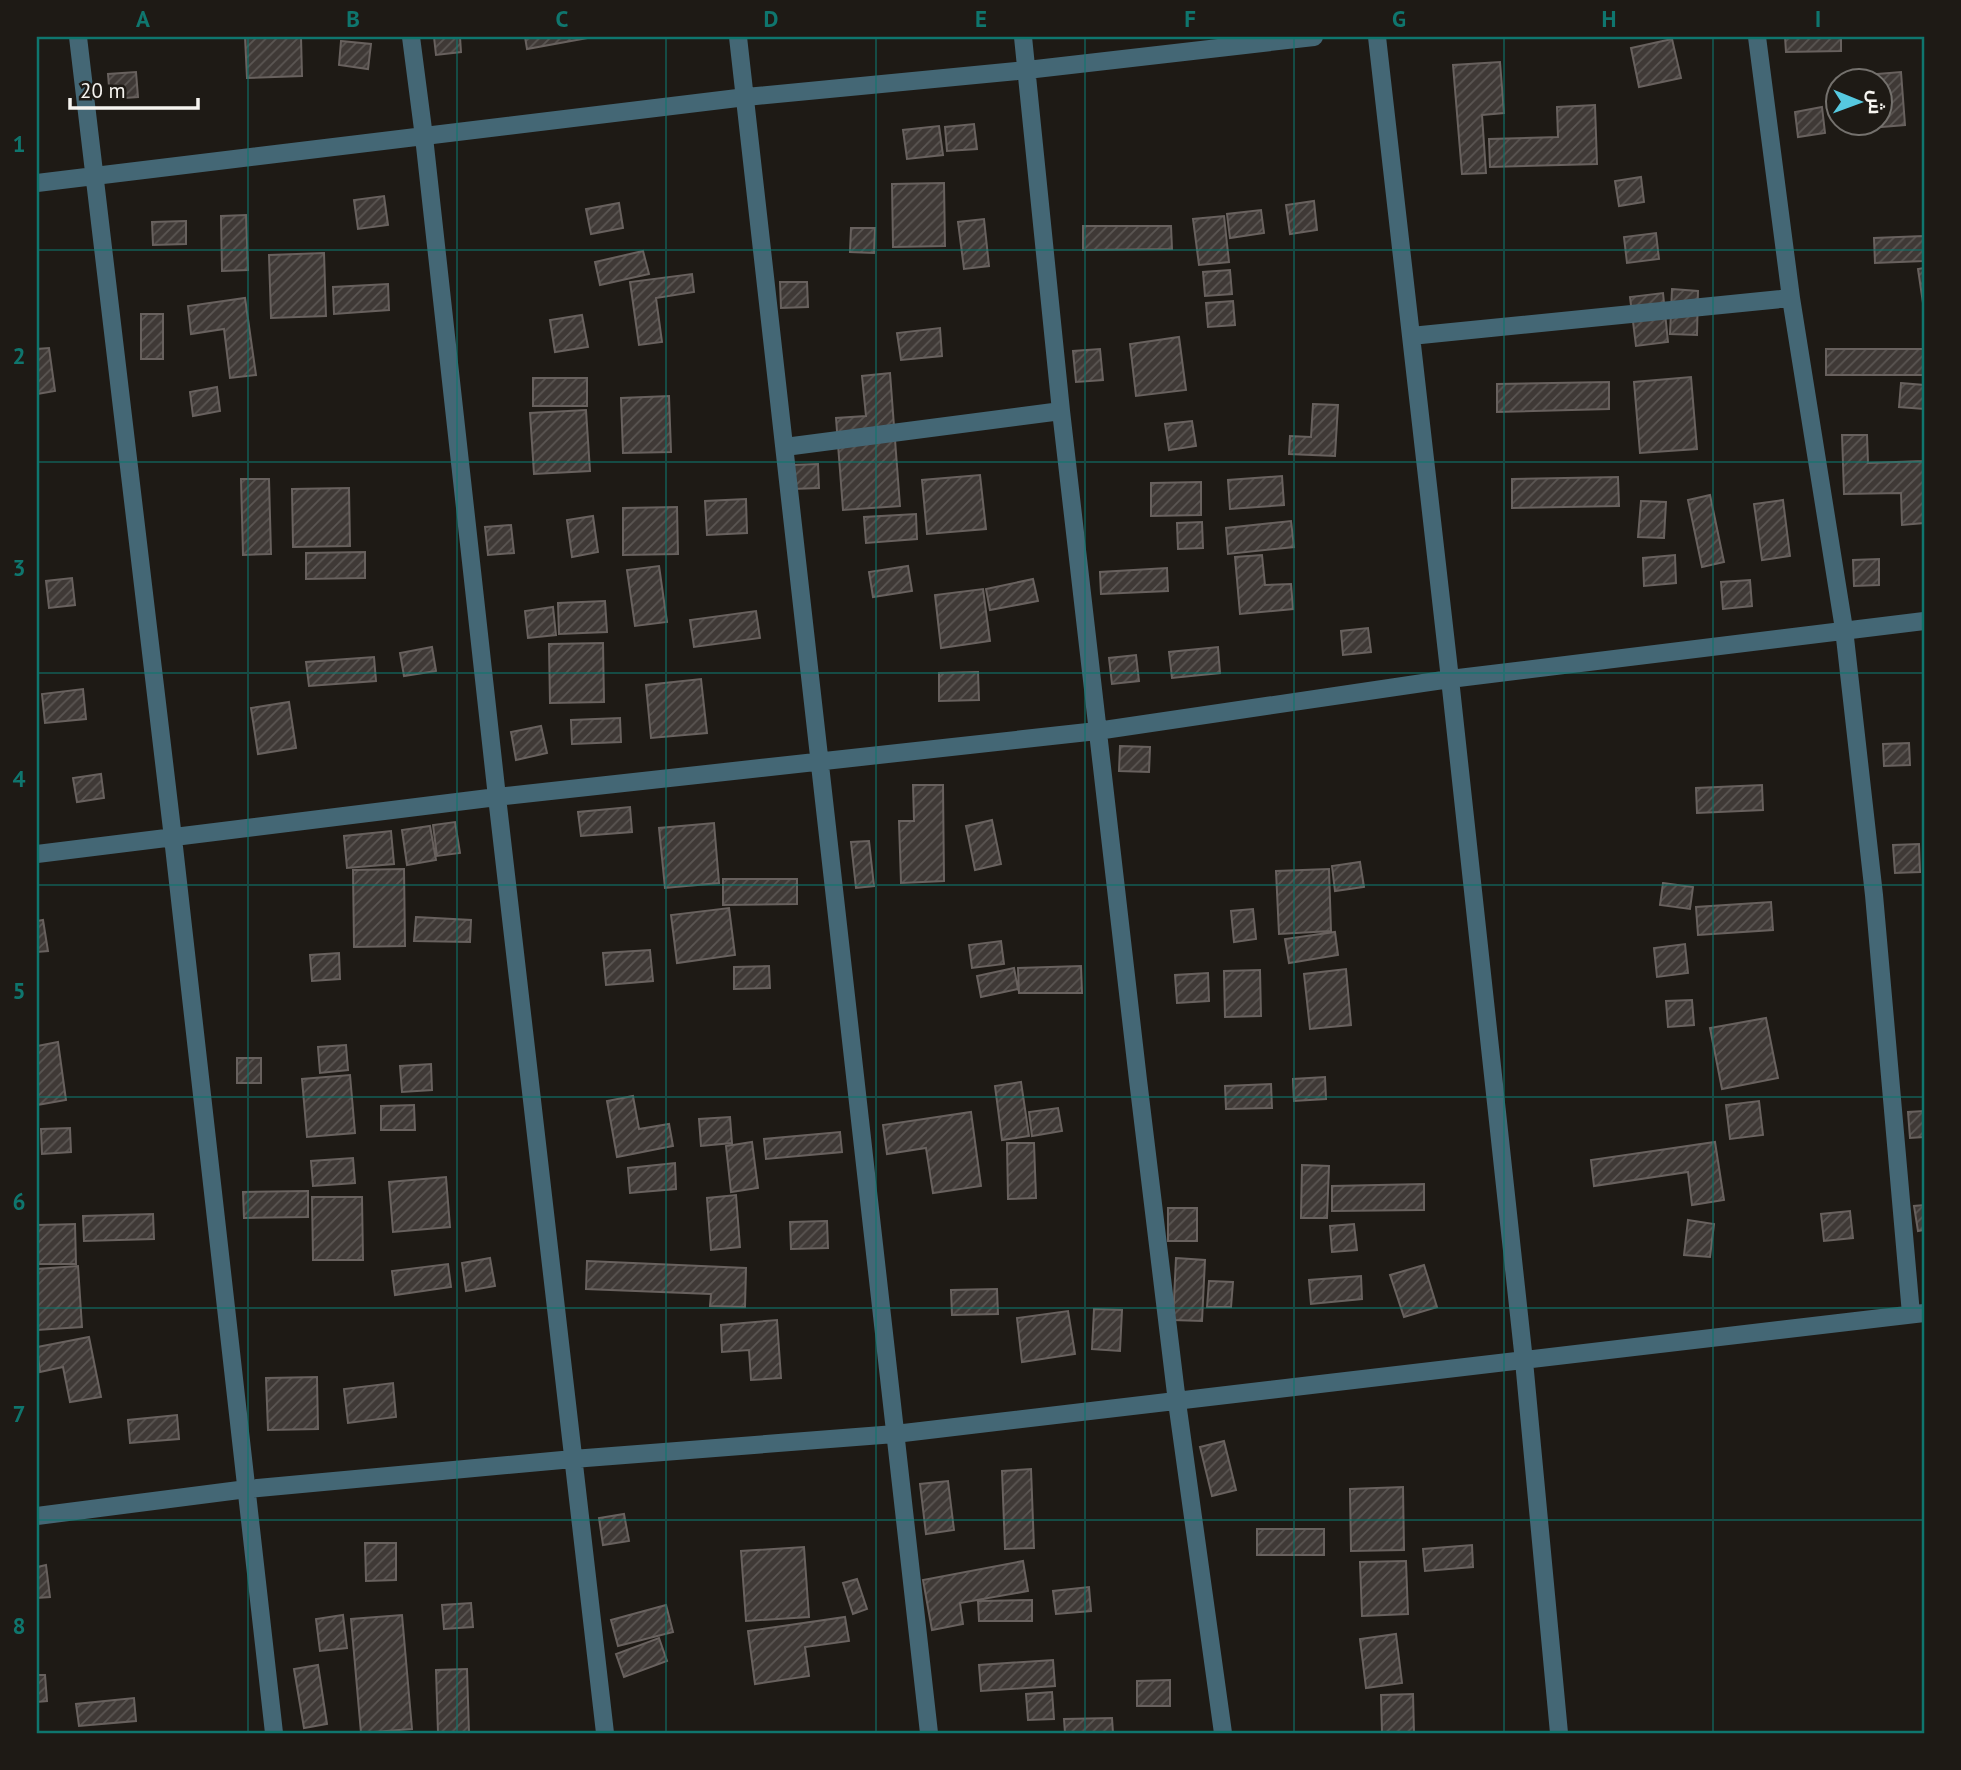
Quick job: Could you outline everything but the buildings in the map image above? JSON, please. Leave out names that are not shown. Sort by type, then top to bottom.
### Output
[{"type":"street","points":[[78,37],[173,838],[274,1733]]},
{"type":"street","points":[[411,37],[605,1733]]},
{"type":"street","points":[[738,37],[929,1733]]},
{"type":"street","points":[[1023,37],[1097,731],[1177,1402],[1223,1733]]},
{"type":"street","points":[[37,183],[746,97],[1027,70],[1314,37]]},
{"type":"street","points":[[1377,37],[1524,1361],[1559,1733]]},
{"type":"street","points":[[37,1516],[247,1489],[573,1459],[895,1434],[1917,1313],[1844,629],[1791,298],[1757,37]]},
{"type":"street","points":[[1411,336],[1791,298]]},
{"type":"street","points":[[785,447],[1061,411]]},
{"type":"street","points":[[37,854],[497,797],[1097,731],[1450,678],[1924,621]]}]
